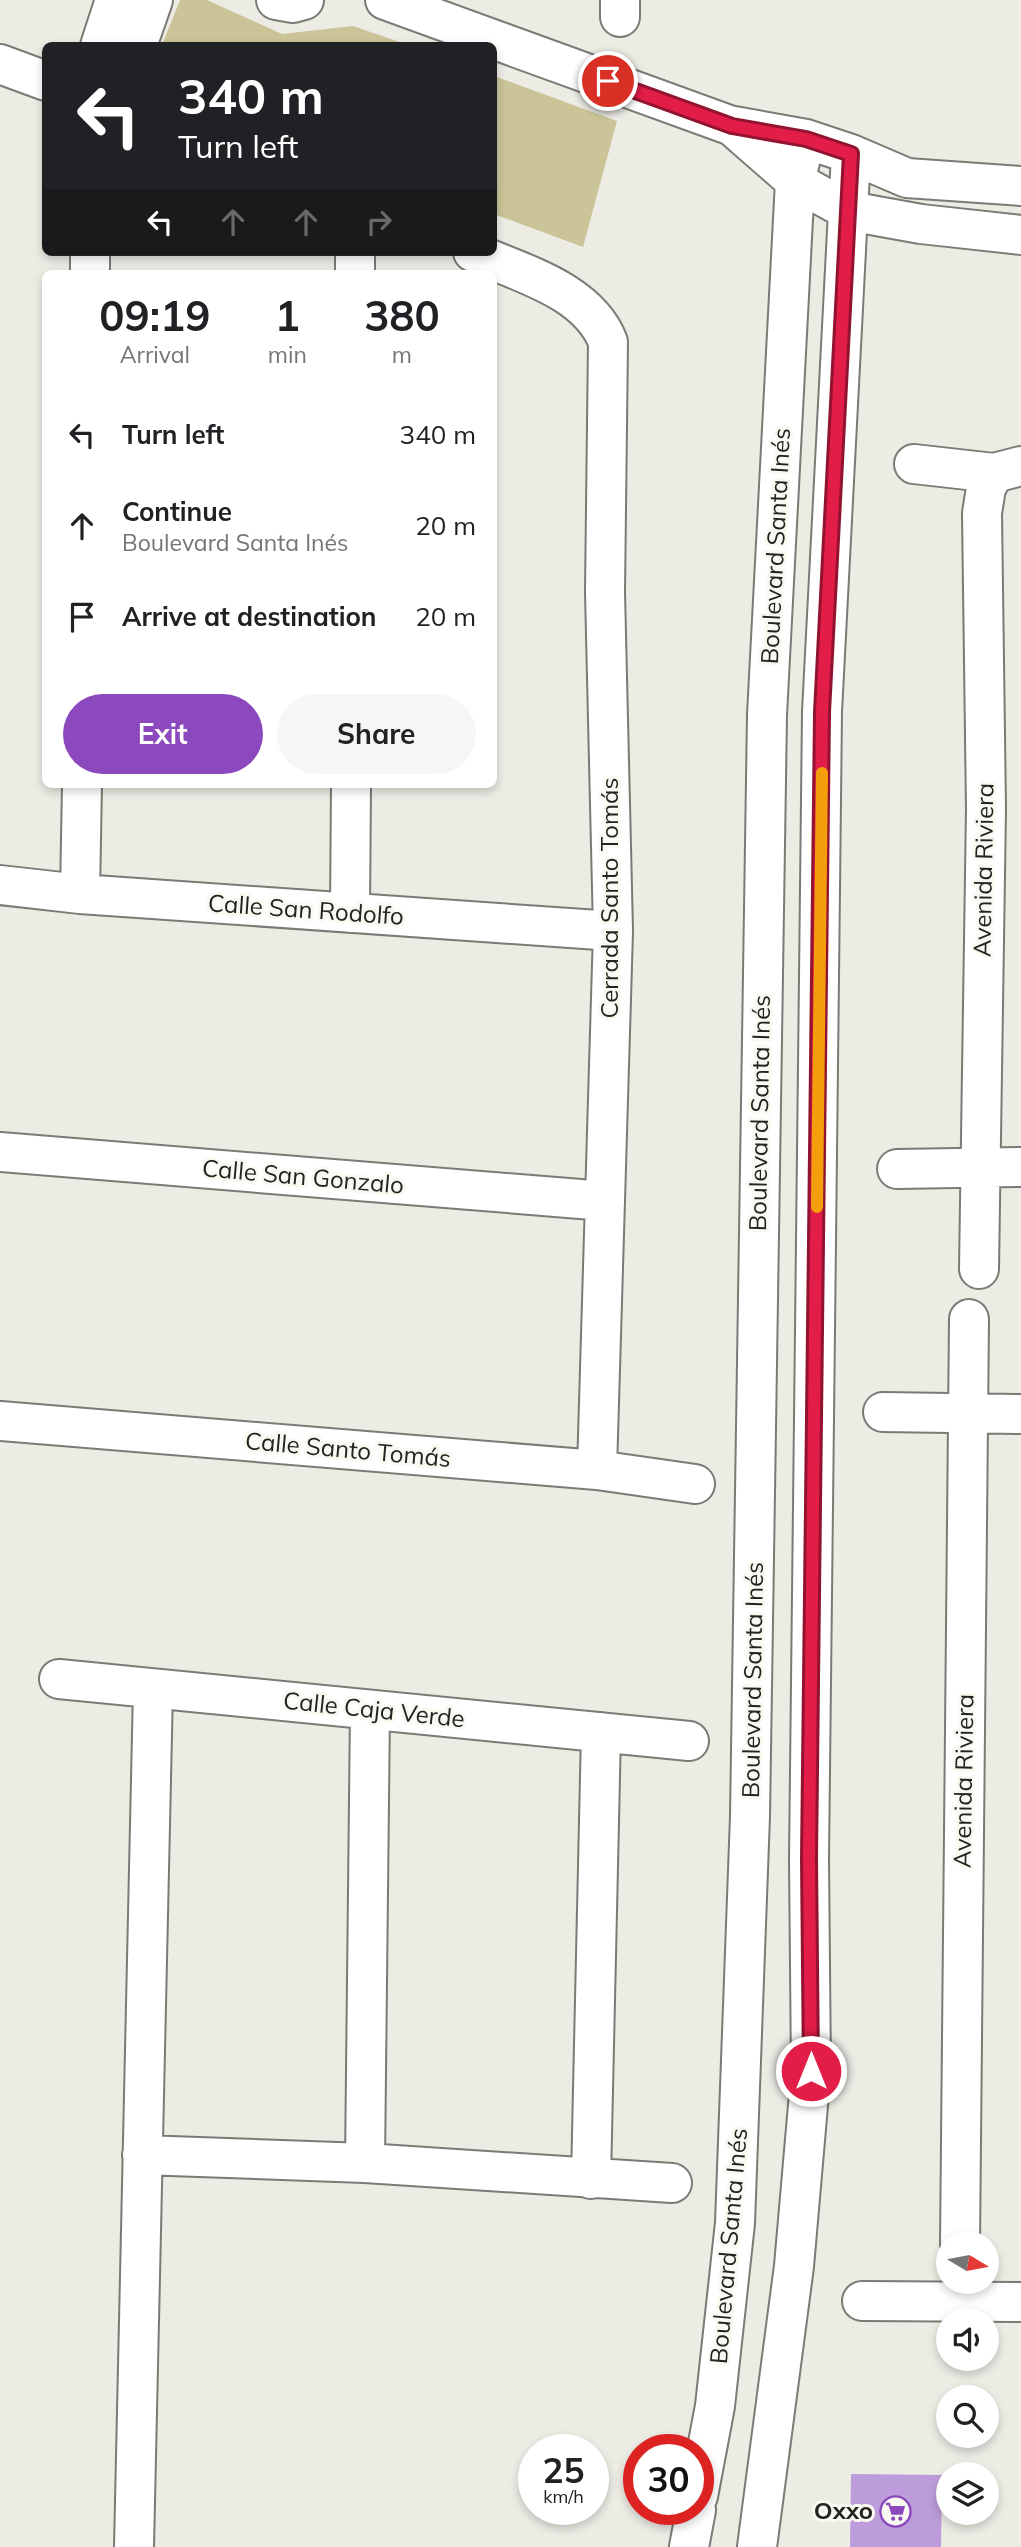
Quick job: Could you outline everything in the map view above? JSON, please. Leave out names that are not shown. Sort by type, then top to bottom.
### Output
[{"type":"street","points":[[101,42],[115,0]]},
{"type":"street","points":[[138,42],[153,0]]},
{"type":"street","points":[[276,0],[293,3],[304,0]]},
{"type":"street","points":[[384,0],[732,126],[806,139],[851,154],[907,178],[1021,186]]},
{"type":"street","points":[[0,64],[42,80]]},
{"type":"street","points":[[732,126],[796,181],[849,211],[921,224],[1021,235]]},
{"type":"street","name":"Boulevard Santa Inés","points":[[710,2434],[735,2223],[750,1816],[767,715],[796,181],[806,139]]},
{"type":"street","points":[[757,2547],[794,2266],[811,2071],[809,1858],[822,712],[851,154]]},
{"type":"street","name":"Cerrada Santo Tomás","points":[[482,256],[556,289],[580,305],[602,326],[608,342],[605,592],[613,931],[597,1470]]},
{"type":"street","points":[[914,464],[1007,469]]},
{"type":"street","name":"Avenida Riviera","points":[[979,1269],[986,809],[982,513],[986,488],[1007,469]]},
{"type":"street","points":[[80,894],[82,788]]},
{"type":"street","points":[[350,914],[351,788]]},
{"type":"street","name":"Calle San Rodolfo","points":[[0,885],[80,894],[613,931]]},
{"type":"street","name":"Calle San Gonzalo","points":[[0,1152],[605,1201]]},
{"type":"street","points":[[897,1169],[1021,1167]]},
{"type":"street","name":"Avenida Riviera","points":[[960,2231],[969,1319]]},
{"type":"street","points":[[883,1412],[1021,1414]]},
{"type":"street","name":"Calle Santo Tomás","points":[[0,1421],[597,1470],[695,1484]]},
{"type":"street","name":"Calle Caja Verde","points":[[59,1679],[689,1741]]},
{"type":"street","points":[[134,2547],[153,1689]]},
{"type":"street","points":[[365,2163],[370,1710]]},
{"type":"street","points":[[591,2179],[601,1732]]},
{"type":"street","points":[[142,2155],[365,2163],[672,2183]]},
{"type":"street","points":[[862,2301],[936,2293]]},
{"type":"street","points":[[976,2294],[1021,2302]]},
{"type":"street","points":[[689,2547],[693,2525]]},
{"type":"shaded area","points":[[180,0],[207,0],[282,34],[353,26],[399,42],[163,42]]},
{"type":"shaded area","points":[[497,77],[617,121],[583,247],[497,215]]},
{"type":"building","name":"Oxxo","points":[[851,2474],[936,2475],[936,2525],[941,2525],[941,2547],[850,2547]]},
{"type":"slow traffic","points":[[817,1207],[822,773]]},
{"type":"place","name":"Oxxo","points":[[896,2511]]},
{"type":"route","points":[[608,81],[732,126],[806,139],[851,154],[822,712],[809,1858],[811,2071]]}]
